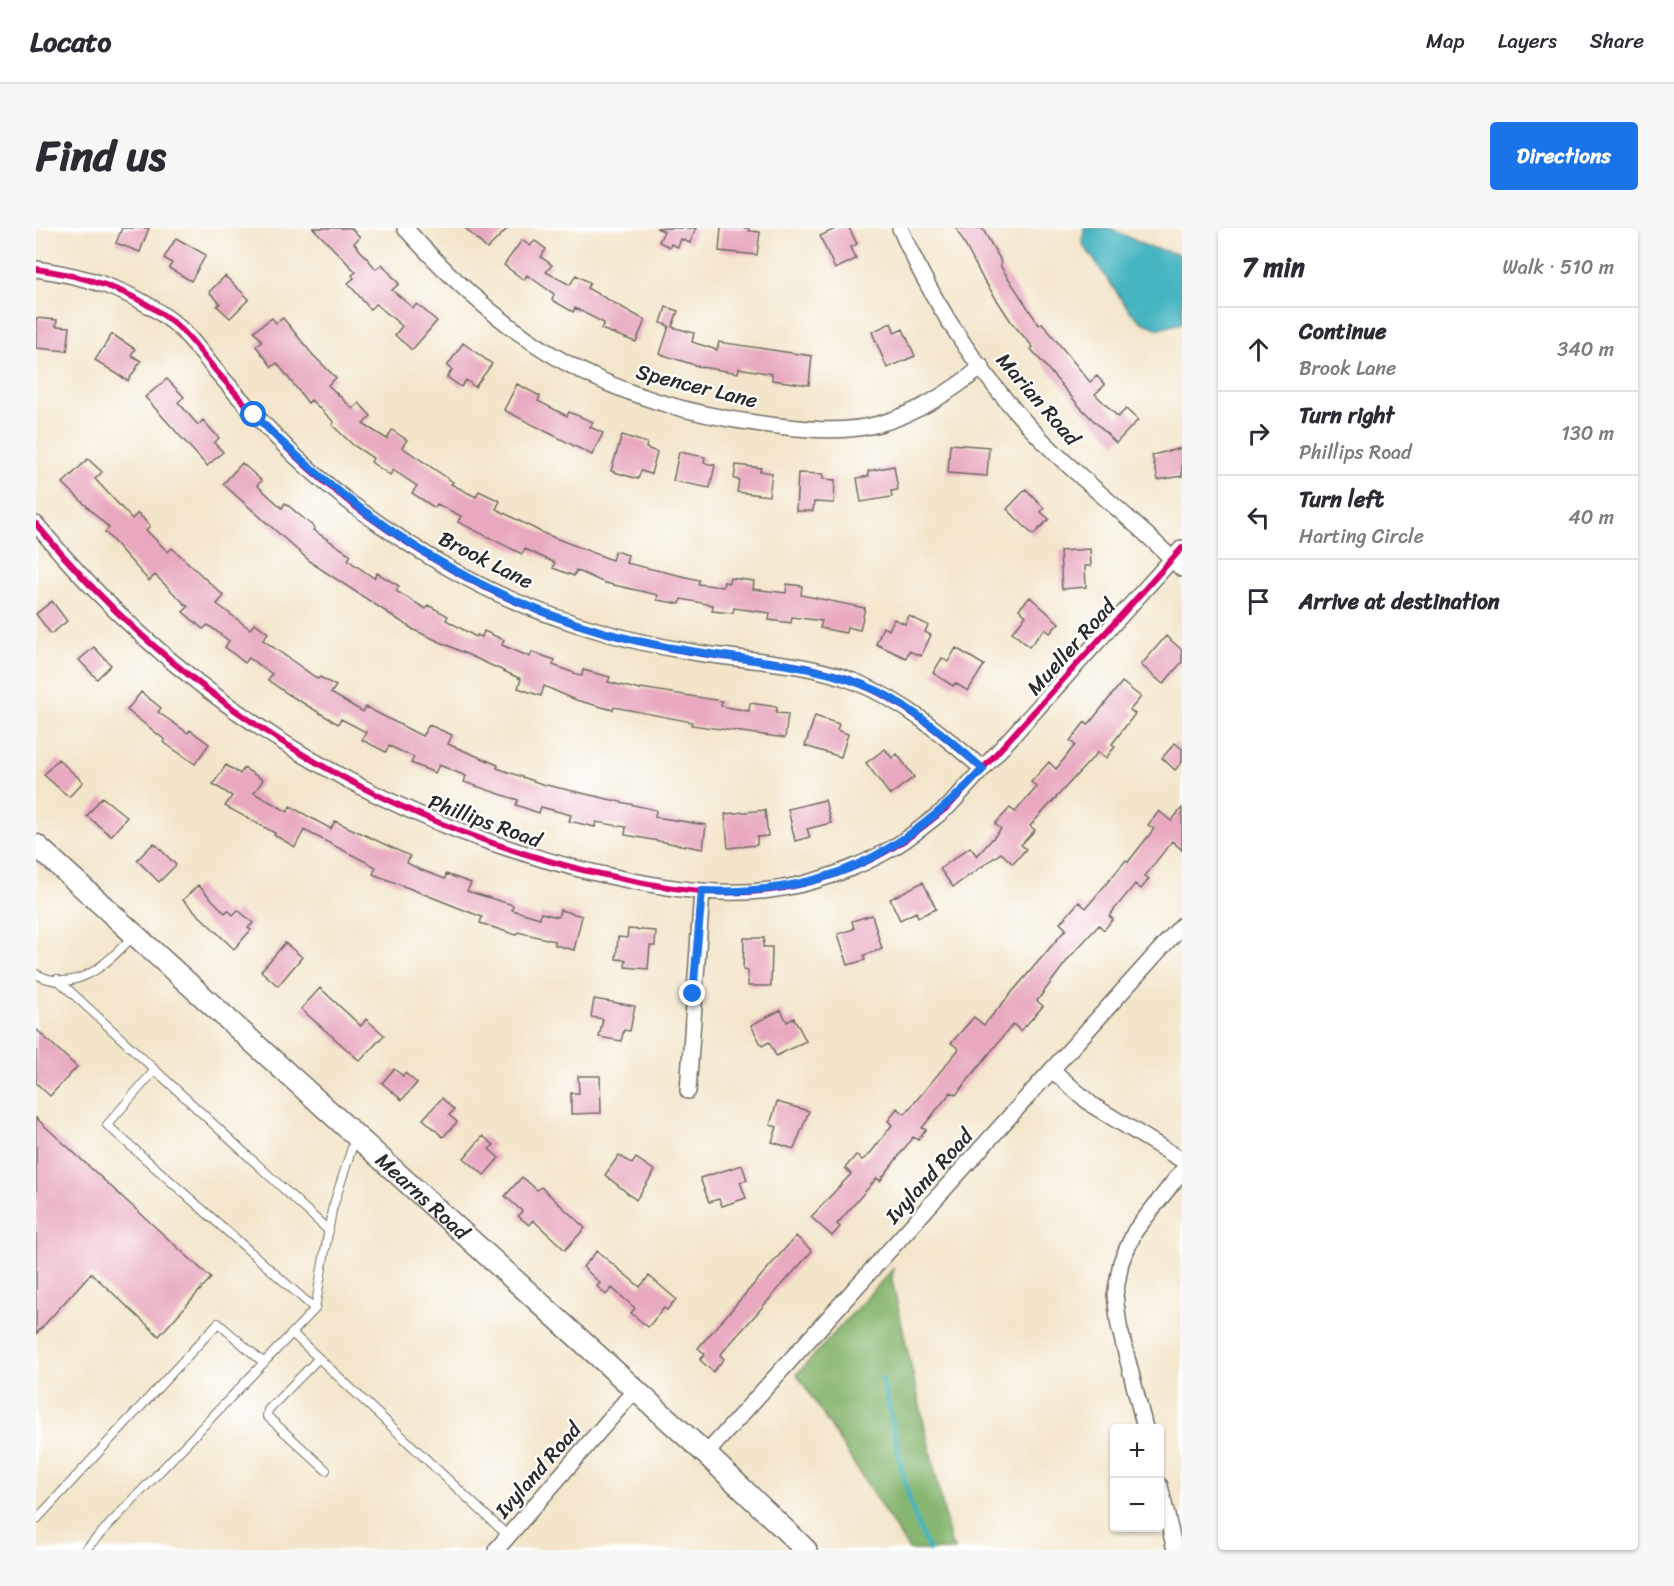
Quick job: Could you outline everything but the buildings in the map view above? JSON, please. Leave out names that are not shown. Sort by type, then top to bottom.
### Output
[{"type":"street","name":"Spencer Lane","points":[[405,228],[471,297],[546,352],[631,393],[701,413],[784,427],[848,429],[878,424],[924,407],[982,368]]},
{"type":"street","name":"Marian Road","points":[[900,228],[936,298],[982,368],[1014,409],[1053,451],[1179,558]]},
{"type":"street","name":"Brook Lane","points":[[36,269],[95,280],[128,294],[170,320],[185,333],[254,415],[302,462],[398,537],[464,576],[572,622],[606,632],[670,648],[784,663],[853,681],[878,692],[928,722],[983,769]]},
{"type":"street","name":"Phillips Road","points":[[36,524],[104,599],[173,663],[250,722],[347,782],[402,808],[500,846],[608,876],[702,891],[771,890],[813,880],[892,848],[915,833],[949,806],[983,769]]},
{"type":"street","name":"Mueller Road","points":[[983,769],[1179,558]]},
{"type":"street","name":"Mearns Road","points":[[36,845],[706,1454],[806,1550]]},
{"type":"street","points":[[688,1091],[702,891]]},
{"type":"street","name":"Ivyland Road","points":[[706,1454],[1182,925]]},
{"type":"street","points":[[1053,1071],[1092,1105],[1182,1160]]},
{"type":"street","points":[[1144,1424],[1119,1326],[1115,1295],[1121,1262],[1136,1231],[1182,1171]]},
{"type":"street","name":"Ivyland Road","points":[[496,1550],[635,1390]]},
{"type":"street","points":[[1164,1503],[1175,1550]]},
{"type":"lane","points":[[36,974],[69,981],[90,975],[109,962],[134,934]]},
{"type":"lane","points":[[57,979],[329,1231]]},
{"type":"lane","points":[[155,1070],[107,1125],[315,1309]]},
{"type":"lane","points":[[85,1550],[315,1309],[332,1210],[356,1137]]},
{"type":"lane","points":[[36,1520],[218,1323],[264,1363]]},
{"type":"lane","points":[[292,1333],[508,1536]]},
{"type":"lane","points":[[319,1358],[268,1410],[267,1416],[326,1470]]},
{"type":"green space","points":[[893,1269],[892,1281],[951,1544],[955,1550],[909,1550],[797,1374]]},
{"type":"water","points":[[1084,228],[1110,228],[1146,246],[1182,255],[1182,323],[1159,329],[1142,322],[1129,310],[1083,244]]},
{"type":"waterway","points":[[882,1378],[912,1509],[929,1550]]},
{"type":"cycle path","points":[[36,269],[106,285],[138,300],[169,319],[189,337],[263,423],[311,471],[373,520],[463,576],[547,614],[608,633],[668,648],[798,666],[856,682],[907,709],[983,769]]},
{"type":"cycle path","points":[[36,524],[91,586],[151,643],[214,695],[281,741],[352,782],[426,817],[503,847],[583,870],[629,880],[699,891],[723,892],[786,888],[818,880],[866,862],[894,847],[915,832],[949,806],[1182,548]]},
{"type":"route","points":[[254,415],[332,488],[398,537],[495,592],[572,622],[670,648],[784,663],[853,681],[878,692],[928,722],[983,769],[949,806],[915,833],[892,848],[852,866],[813,880],[771,890],[740,893],[702,891],[693,994]]}]
